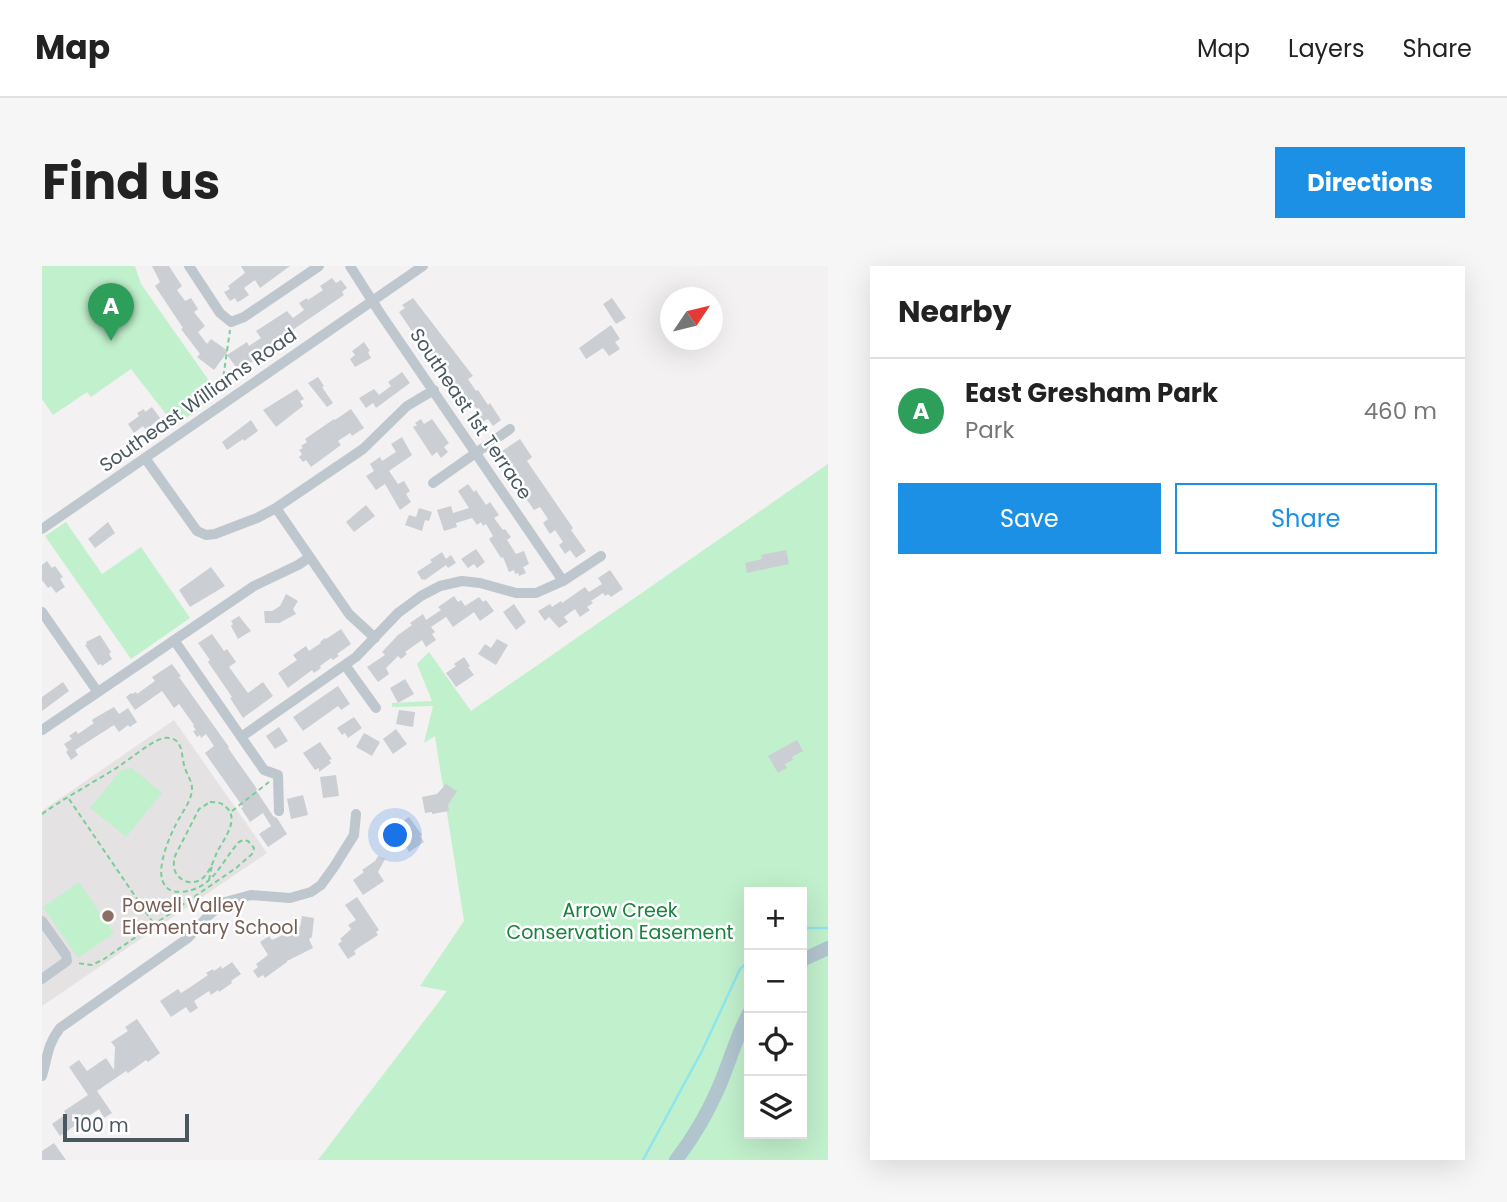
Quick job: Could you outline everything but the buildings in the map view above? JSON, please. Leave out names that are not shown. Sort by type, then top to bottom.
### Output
[{"type":"main road","points":[[807,958],[828,948]]},
{"type":"main road","points":[[676,1160],[709,1108],[744,1023]]},
{"type":"street","points":[[189,266],[220,313],[231,322],[244,317],[319,266]]},
{"type":"street","name":"Southeast 1st Terrace","points":[[350,266],[563,581]]},
{"type":"street","name":"Southeast Williams Road","points":[[42,529],[423,266]]},
{"type":"street","points":[[145,458],[197,531],[206,535],[215,534],[276,508],[363,449],[407,406],[434,390]]},
{"type":"street","points":[[433,483],[510,429]]},
{"type":"street","points":[[276,508],[349,614],[375,638]]},
{"type":"street","points":[[241,737],[356,657],[398,613],[440,586],[462,581],[516,593],[536,593],[563,581],[601,556]]},
{"type":"street","points":[[42,730],[254,586],[310,557]]},
{"type":"street","points":[[42,612],[97,691]]},
{"type":"street","points":[[174,640],[264,770],[278,775],[279,811]]},
{"type":"street","points":[[345,665],[376,708]]},
{"type":"street","points":[[42,1076],[47,1051],[60,1028],[188,938],[217,907],[251,895],[290,898],[300,896],[321,885],[354,835],[356,814]]},
{"type":"street","points":[[42,921],[66,955],[67,961],[42,979]]},
{"type":"path","points":[[226,402],[220,394],[231,322]]},
{"type":"path","points":[[42,814],[153,743],[170,738],[175,740],[181,750],[192,790],[172,834],[162,866],[165,887],[171,891],[185,891],[209,881],[239,842],[243,840],[254,848],[246,860],[215,884],[98,963],[83,965],[67,961]]},
{"type":"path","points":[[231,813],[278,775]]},
{"type":"path","points":[[69,798],[155,924]]},
{"type":"path","points":[[216,802],[227,807],[231,813],[231,825],[205,876],[195,882],[183,881],[174,870],[173,863],[200,809],[216,802]]},
{"type":"path","points":[[209,881],[213,860]]},
{"type":"shaded area","name":"Powell Valley Elementary School","points":[[174,720],[267,853],[42,1006],[42,811]]},
{"type":"green space","points":[[42,266],[135,266],[141,284],[219,395],[167,431],[171,424],[169,418],[131,369],[91,397],[87,392],[53,415],[42,399]]},
{"type":"green space","name":"Arrow Creek Conservation Easement","points":[[828,464],[828,1160],[318,1160],[447,991],[420,986],[464,921],[435,736],[424,743],[433,706],[392,707],[392,703],[432,701],[417,664],[429,652],[471,711]]},
{"type":"green space","points":[[66,522],[102,574],[141,547],[190,618],[131,659],[45,536]]},
{"type":"green space","points":[[132,768],[162,793],[126,837],[90,808],[121,770]]},
{"type":"green space","points":[[79,882],[114,933],[78,958],[43,907]]},
{"type":"waterway","points":[[807,928],[828,928]]},
{"type":"waterway","points":[[643,1160],[703,1049],[744,965]]},
{"type":"place","name":"East Gresham Park","points":[[111,341]]},
{"type":"place","name":"Powell Valley Elementary School","points":[[108,916]]}]
